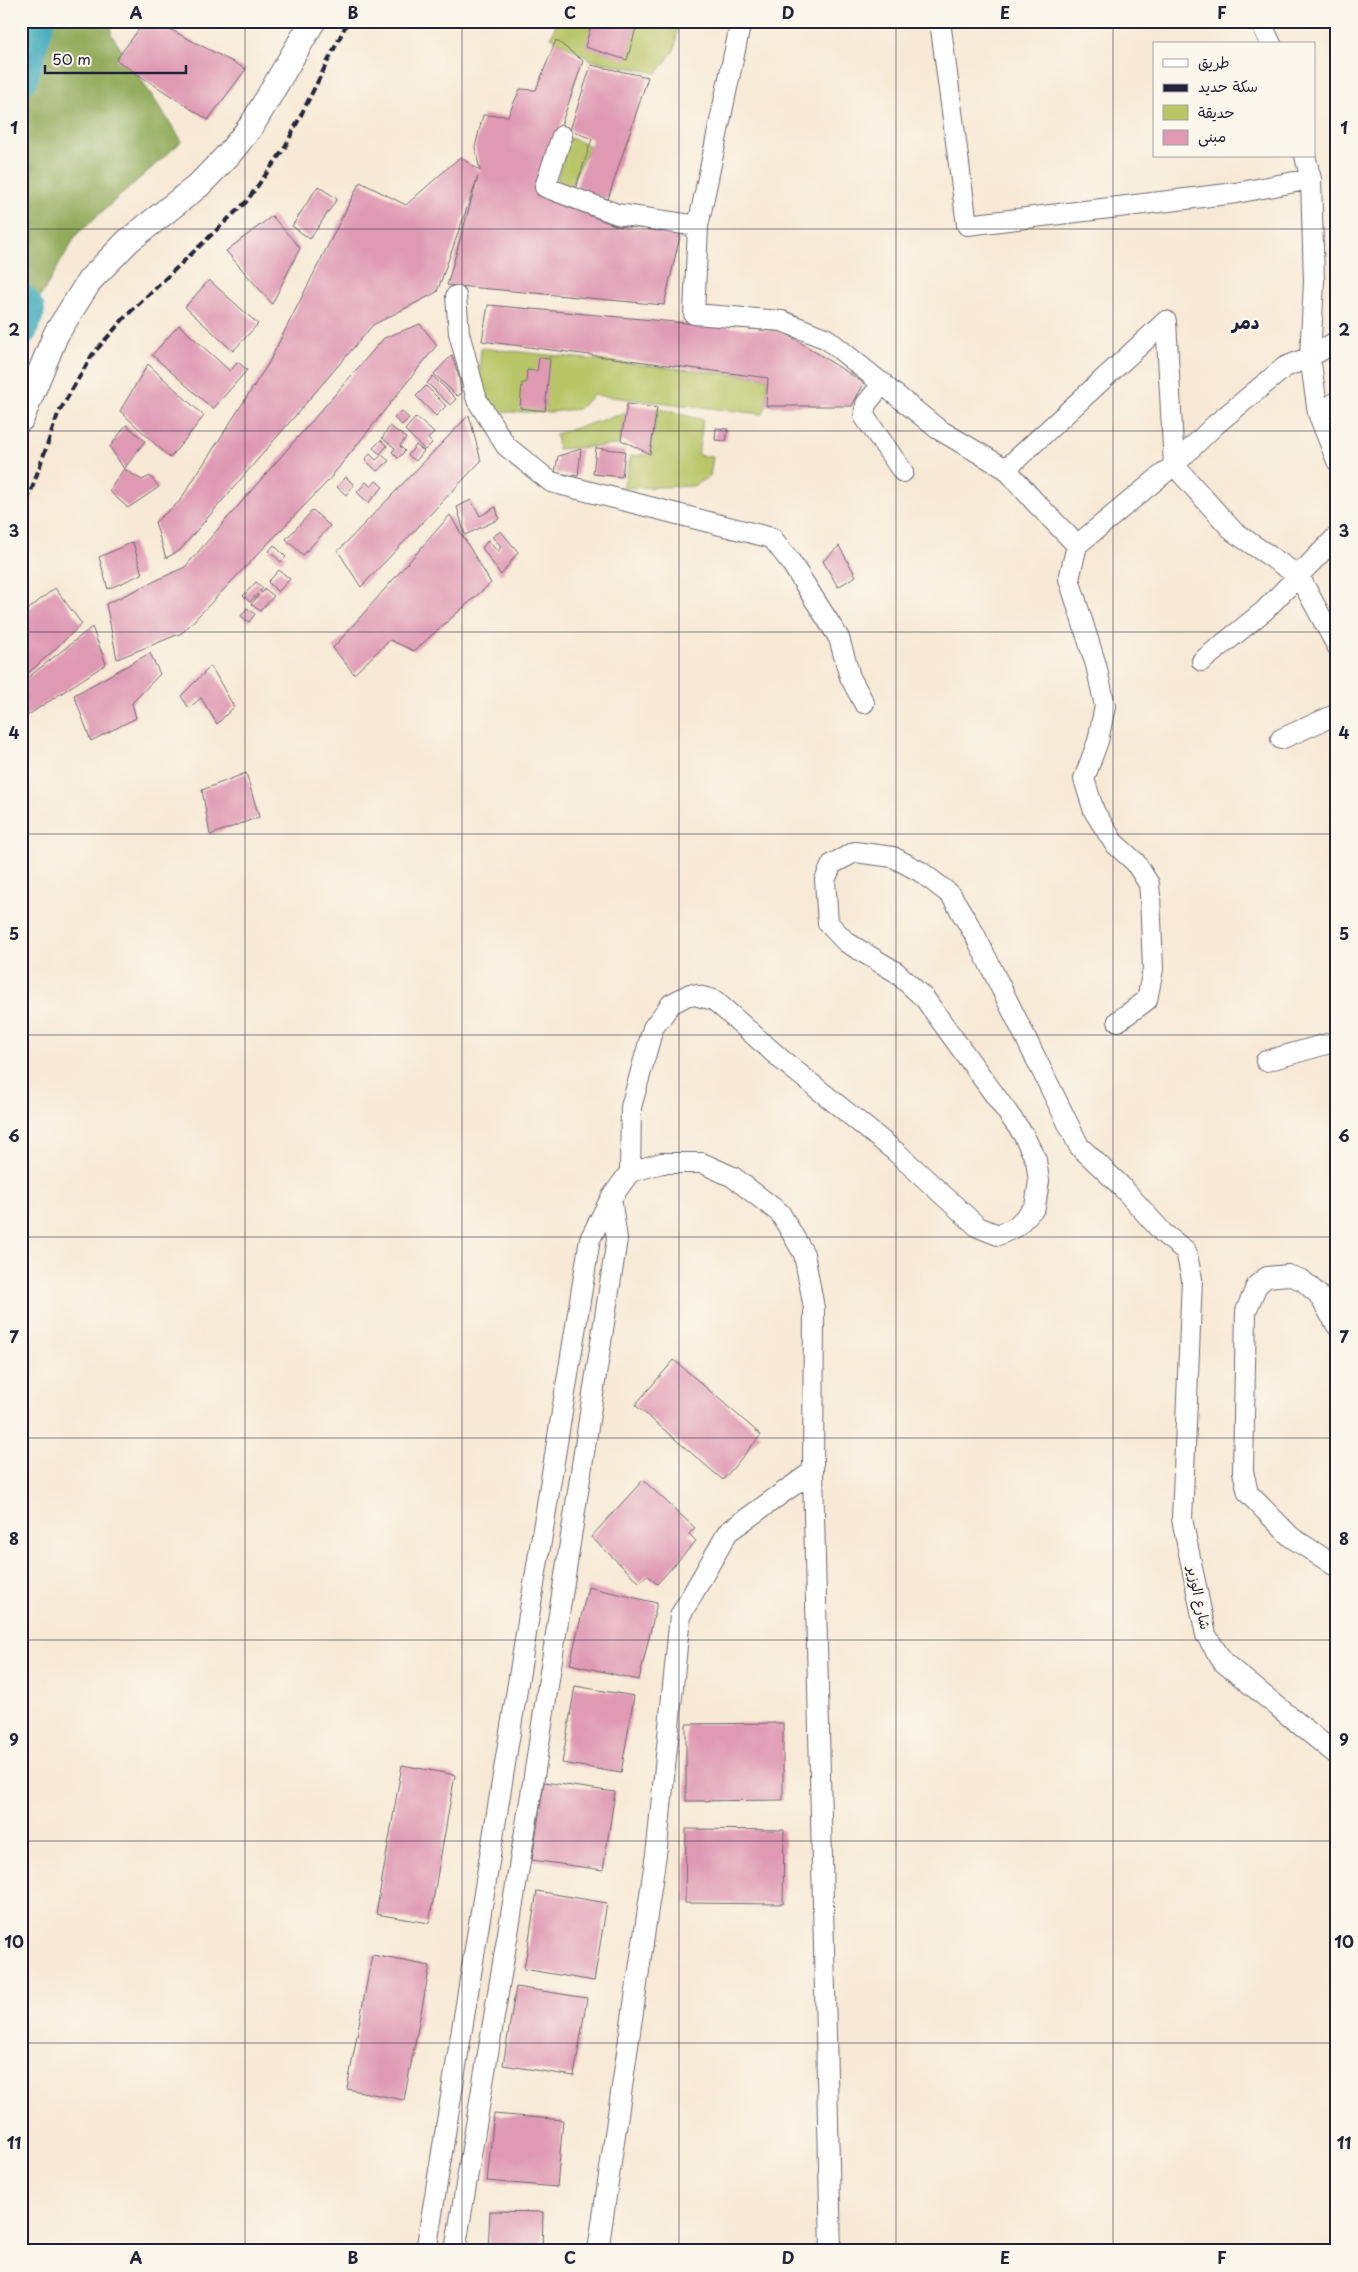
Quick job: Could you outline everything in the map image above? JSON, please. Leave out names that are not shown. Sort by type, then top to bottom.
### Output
[{"type":"main road","points":[[21,419],[56,334],[90,280],[128,241],[198,186],[229,154],[252,125],[313,21]]},
{"type":"street","points":[[741,21],[698,226],[694,314],[782,321],[827,340],[938,429],[1006,469],[1077,546]]},
{"type":"street","points":[[940,21],[966,226],[1236,193],[1311,179]]},
{"type":"street","points":[[1260,21],[1270,42]]},
{"type":"street","points":[[562,136],[545,187],[618,214],[698,226]]},
{"type":"street","points":[[1306,158],[1311,179],[1314,282],[1310,358],[1318,413],[1337,461]]},
{"type":"street","points":[[456,296],[459,333],[477,400],[506,446],[551,482],[772,538],[790,561],[838,638],[850,677],[864,703]]},
{"type":"street","points":[[1006,469],[1166,321],[1174,465],[1234,532],[1298,576],[1337,646]]},
{"type":"street","points":[[1118,1021],[1147,1000],[1153,969],[1150,895],[1149,884],[1135,862],[1114,843],[1094,811],[1084,779],[1098,741],[1105,706],[1096,665],[1069,579],[1077,546],[1174,465],[1215,425],[1285,367],[1310,358],[1337,341]]},
{"type":"street","points":[[883,383],[866,404],[864,416],[903,472]]},
{"type":"street","points":[[1318,413],[1337,402]]},
{"type":"street","points":[[1202,661],[1264,611],[1337,536]]},
{"type":"street","points":[[1281,739],[1337,714]]},
{"type":"street","name":"شارع الوزير","points":[[630,1172],[631,1106],[653,1028],[671,1004],[690,994],[714,1000],[782,1060],[896,1152],[978,1227],[998,1235],[1016,1227],[1035,1207],[1039,1181],[1036,1160],[1023,1134],[924,999],[896,972],[846,942],[828,923],[825,880],[832,864],[855,852],[893,857],[921,872],[951,895],[975,935],[1079,1146],[1121,1186],[1164,1234],[1186,1250],[1192,1279],[1182,1519],[1206,1635],[1223,1662],[1337,1754]]},
{"type":"street","points":[[1266,1061],[1337,1041]]},
{"type":"street","points":[[426,2251],[590,1239],[611,1198],[630,1172],[662,1163],[702,1163],[733,1177],[780,1213],[804,1254],[814,1308],[813,1471],[831,2251]]},
{"type":"street","points":[[455,2251],[532,1789],[617,1239],[611,1198]]},
{"type":"street","points":[[1337,1326],[1318,1294],[1302,1280],[1288,1275],[1268,1277],[1257,1285],[1246,1310],[1243,1471],[1248,1493],[1291,1536],[1337,1567]]},
{"type":"street","points":[[598,2251],[657,1847],[680,1616],[728,1532],[813,1471]]},
{"type":"green space","points":[[21,21],[111,21],[111,34],[182,141],[77,234],[21,330]]},
{"type":"green space","points":[[557,21],[678,21],[675,49],[657,73],[591,60],[551,37]]},
{"type":"green space","points":[[570,138],[590,146],[569,188],[557,179]]},
{"type":"green space","points":[[481,348],[768,378],[766,406],[763,414],[594,395],[578,409],[551,412],[493,412],[479,378]]},
{"type":"green space","points":[[657,408],[703,420],[698,455],[713,457],[710,476],[693,486],[623,488],[631,456],[650,454]]},
{"type":"green space","points":[[626,413],[618,445],[558,449],[556,434]]},
{"type":"building","points":[[145,21],[154,21],[246,69],[208,120],[116,60]]},
{"type":"building","points":[[592,21],[638,21],[627,60],[585,47]]},
{"type":"building","points":[[556,40],[583,61],[537,195],[617,226],[681,232],[664,305],[447,285],[478,177],[437,292],[373,325],[180,550],[166,558],[155,522],[179,502],[268,364],[360,182],[406,205],[460,157],[480,171],[475,147],[483,115],[508,116],[520,89],[536,90]]},
{"type":"building","points":[[591,65],[648,77],[608,199],[575,190],[592,139],[570,130]]},
{"type":"building","points":[[318,186],[337,199],[310,239],[292,226]]},
{"type":"building","points":[[272,216],[300,248],[272,304],[226,251]]},
{"type":"building","points":[[209,280],[258,324],[233,351],[185,307]]},
{"type":"building","points":[[488,305],[784,332],[864,383],[852,406],[766,406],[768,378],[482,341]]},
{"type":"building","points":[[420,324],[437,345],[328,481],[182,633],[117,659],[106,604],[185,567],[384,338]]},
{"type":"building","points":[[179,325],[230,371],[238,362],[247,370],[213,409],[152,355]]},
{"type":"building","points":[[452,355],[459,377],[461,394],[457,396],[434,374]]},
{"type":"building","points":[[539,358],[550,359],[545,411],[520,408],[522,383],[526,383],[527,370],[537,371]]},
{"type":"building","points":[[148,364],[204,416],[170,458],[120,411]]},
{"type":"building","points":[[433,376],[456,399],[450,405],[427,383]]},
{"type":"building","points":[[426,386],[446,406],[436,416],[416,396]]},
{"type":"building","points":[[627,404],[657,408],[650,454],[621,440]]},
{"type":"building","points":[[401,411],[409,418],[402,425],[394,418]]},
{"type":"building","points":[[469,415],[481,461],[361,587],[338,551]]},
{"type":"building","points":[[416,417],[434,433],[428,439],[432,443],[425,450],[405,430]]},
{"type":"building","points":[[126,425],[145,441],[124,469],[110,447]]},
{"type":"building","points":[[390,426],[406,438],[400,446],[405,451],[398,458],[392,452],[395,448],[382,438]]},
{"type":"building","points":[[716,428],[728,429],[726,441],[715,440]]},
{"type":"building","points":[[381,440],[387,446],[380,454],[373,448]]},
{"type":"building","points":[[416,445],[424,451],[416,461],[408,455]]},
{"type":"building","points":[[596,448],[625,451],[622,477],[593,474]]},
{"type":"building","points":[[581,449],[578,476],[555,473],[558,456]]},
{"type":"building","points":[[370,454],[376,460],[382,455],[389,461],[377,471],[365,460]]},
{"type":"building","points":[[124,469],[142,480],[150,476],[159,487],[128,508],[109,491]]},
{"type":"building","points":[[346,477],[354,485],[346,495],[337,487]]},
{"type":"building","points":[[376,481],[383,487],[368,503],[357,492],[366,482],[371,487]]},
{"type":"building","points":[[471,500],[480,516],[496,507],[499,519],[465,535],[457,507]]},
{"type":"building","points":[[313,510],[330,526],[303,555],[286,539]]},
{"type":"building","points":[[450,515],[491,583],[414,651],[390,640],[354,674],[333,648]]},
{"type":"building","points":[[501,531],[518,552],[501,575],[482,548],[488,540],[498,552],[501,546],[492,537]]},
{"type":"building","points":[[133,542],[142,574],[108,589],[99,557]]},
{"type":"building","points":[[274,545],[286,557],[281,562],[269,551]]},
{"type":"building","points":[[839,546],[856,576],[838,587],[823,561]]},
{"type":"building","points":[[279,570],[290,579],[278,592],[268,582]]},
{"type":"building","points":[[256,582],[263,588],[260,591],[262,593],[265,589],[274,596],[260,611],[251,604],[258,596],[257,594],[250,602],[243,596]]},
{"type":"building","points":[[55,588],[82,624],[21,680],[21,615]]},
{"type":"building","points":[[247,608],[255,614],[249,622],[241,616]]},
{"type":"building","points":[[92,627],[106,664],[22,719],[21,683]]},
{"type":"building","points":[[150,653],[160,674],[132,703],[136,718],[91,741],[74,695]]},
{"type":"building","points":[[211,666],[234,707],[217,724],[201,698],[189,708],[181,696]]},
{"type":"building","points":[[246,773],[259,817],[210,835],[202,790]]},
{"type":"building","points":[[674,1360],[761,1435],[723,1480],[635,1405]]},
{"type":"building","points":[[643,1480],[695,1528],[689,1534],[696,1541],[657,1584],[647,1575],[640,1583],[591,1537]]},
{"type":"building","points":[[588,1587],[657,1603],[639,1680],[570,1664]]},
{"type":"building","points":[[575,1686],[634,1696],[621,1773],[562,1763]]},
{"type":"building","points":[[783,1723],[783,1800],[686,1801],[686,1724]]},
{"type":"building","points":[[402,1765],[455,1775],[429,1923],[376,1914]]},
{"type":"building","points":[[544,1782],[615,1792],[603,1870],[532,1860]]},
{"type":"building","points":[[686,1829],[784,1830],[783,1904],[685,1903]]},
{"type":"building","points":[[537,1891],[607,1903],[594,1981],[524,1969]]},
{"type":"building","points":[[372,1955],[430,1966],[404,2100],[347,2089]]},
{"type":"building","points":[[516,1987],[587,1998],[574,2076],[503,2065]]},
{"type":"building","points":[[494,2114],[563,2120],[557,2187],[487,2181]]},
{"type":"building","points":[[490,2211],[543,2212],[542,2251],[488,2251]]},
{"type":"waterway","points":[[21,78],[38,21]]},
{"type":"waterway","points":[[21,300],[28,310],[21,329]]},
{"type":"railway","points":[[21,512],[30,494],[58,414],[92,355],[126,316],[246,202],[284,149],[348,21]]},
{"type":"district","name":"دمر","points":[[1246,322]]}]
